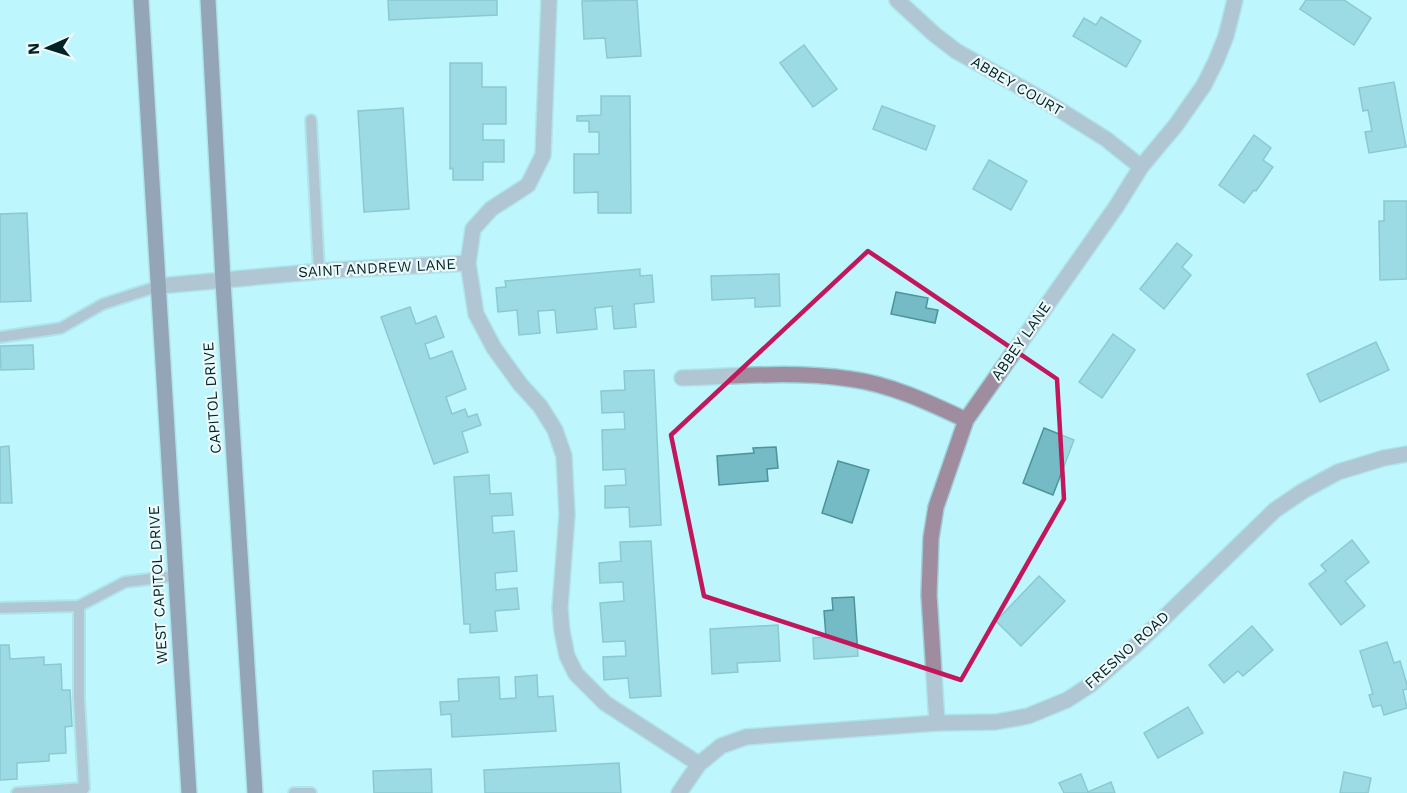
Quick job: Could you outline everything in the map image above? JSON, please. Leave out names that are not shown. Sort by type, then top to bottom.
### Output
[{"type":"main road","points":[[141,0],[159,286]]},
{"type":"main road","name":"CAPITOL DRIVE","points":[[208,0],[255,793]]},
{"type":"main road","name":"WEST CAPITOL DRIVE","points":[[159,286],[189,793]]},
{"type":"street","points":[[468,263],[473,229],[490,209],[528,185],[543,155],[549,0]]},
{"type":"street","name":"ABBEY COURT","points":[[897,0],[956,51],[1047,102],[1106,139],[1142,167]]},
{"type":"street","name":"ABBEY LANE","points":[[937,723],[929,595],[931,538],[936,507],[966,420],[1142,167],[1204,85],[1226,36],[1235,0]]},
{"type":"street","name":"SAINT ANDREW LANE","points":[[159,286],[319,271],[468,263],[476,314],[494,348],[520,384],[540,406],[555,430],[564,456],[567,515],[560,608],[567,656],[576,674],[605,703],[699,764]]},
{"type":"street","points":[[682,378],[810,375],[852,379],[885,386],[966,420]]},
{"type":"street","name":"FRESNO ROAD","points":[[679,793],[699,764],[721,746],[746,737],[937,723],[996,722],[1028,716],[1068,700],[1090,685],[1135,646],[1275,510],[1303,491],[1338,472],[1384,458],[1407,454]]},
{"type":"lane","points":[[311,120],[319,271]]},
{"type":"lane","points":[[0,337],[61,328],[103,304],[159,286]]},
{"type":"lane","points":[[0,608],[79,606],[124,582],[175,576]]},
{"type":"lane","points":[[17,793],[83,791],[79,699],[79,606]]},
{"type":"lane","points":[[294,793],[311,793]]},
{"type":"highlighted area","points":[[868,251],[1057,379],[1064,499],[961,680],[704,596],[671,435]]},
{"type":"building","points":[[388,0],[497,0],[497,15],[389,20]]},
{"type":"building","points":[[637,0],[641,56],[607,58],[605,38],[584,39],[582,1]]},
{"type":"building","points":[[1306,0],[1344,0],[1371,18],[1354,45],[1300,9]]},
{"type":"building","points":[[1101,17],[1141,41],[1126,67],[1073,36],[1084,18],[1096,25]]},
{"type":"building","points":[[804,45],[837,89],[813,107],[780,63]]},
{"type":"building","points":[[450,63],[482,63],[482,87],[506,87],[506,124],[483,124],[483,140],[504,140],[504,162],[483,162],[483,180],[453,180],[453,168],[450,169]]},
{"type":"building","points":[[1394,82],[1406,147],[1369,153],[1365,132],[1372,131],[1368,110],[1363,111],[1359,88]]},
{"type":"building","points":[[601,96],[630,96],[631,213],[598,213],[598,192],[574,193],[574,154],[599,154],[599,132],[589,132],[589,121],[577,121],[577,116],[601,115]]},
{"type":"building","points":[[882,106],[935,126],[926,150],[873,129]]},
{"type":"building","points":[[403,108],[409,209],[364,212],[358,111]]},
{"type":"building","points":[[1254,135],[1271,148],[1263,160],[1273,167],[1256,191],[1254,190],[1244,203],[1219,185]]},
{"type":"building","points":[[989,160],[1027,181],[1011,210],[973,189]]},
{"type":"building","points":[[1384,201],[1407,201],[1407,279],[1380,280],[1379,221],[1384,221]]},
{"type":"building","points":[[27,213],[31,301],[0,302],[0,214]]},
{"type":"building","points":[[1177,243],[1192,255],[1182,267],[1191,275],[1164,309],[1140,289]]},
{"type":"building","points":[[640,269],[640,276],[652,275],[654,302],[634,304],[636,327],[614,329],[612,306],[595,308],[597,329],[557,333],[555,310],[538,311],[540,333],[519,335],[517,310],[498,312],[496,288],[506,287],[505,281]]},
{"type":"building","points":[[779,274],[780,306],[755,307],[755,298],[712,300],[711,276]]},
{"type":"building","points":[[896,292],[928,298],[926,308],[938,310],[935,323],[891,314]]},
{"type":"building","points":[[410,307],[416,324],[436,316],[444,337],[425,344],[430,359],[452,351],[466,389],[446,397],[452,414],[465,409],[468,417],[477,414],[481,425],[462,432],[468,452],[434,464],[381,317]]},
{"type":"building","points":[[1113,334],[1135,350],[1102,398],[1079,382]]},
{"type":"building","points":[[1376,342],[1389,370],[1320,402],[1307,374]]},
{"type":"building","points":[[33,345],[34,369],[1,370],[0,346]]},
{"type":"building","points":[[654,370],[661,525],[630,527],[629,507],[605,508],[605,486],[626,485],[625,469],[603,470],[602,430],[625,429],[624,412],[602,413],[601,391],[625,390],[624,371]]},
{"type":"building","points":[[1044,428],[1074,440],[1053,495],[1023,483]]},
{"type":"building","points":[[9,446],[12,503],[0,503],[0,447]]},
{"type":"building","points":[[776,447],[778,468],[767,469],[768,481],[719,485],[717,456],[754,453],[753,448]]},
{"type":"building","points":[[838,461],[869,470],[852,523],[822,513]]},
{"type":"building","points":[[489,475],[490,494],[511,493],[513,515],[492,516],[493,533],[514,531],[517,571],[495,573],[496,590],[517,588],[519,609],[495,611],[497,631],[470,633],[470,624],[464,624],[454,477]]},
{"type":"building","points":[[1352,540],[1369,562],[1345,581],[1365,606],[1341,625],[1309,584],[1326,571],[1321,565]]},
{"type":"building","points":[[651,541],[661,696],[630,698],[628,678],[604,680],[603,657],[626,656],[625,641],[603,642],[600,603],[624,601],[623,582],[600,583],[599,563],[621,561],[620,542]]},
{"type":"building","points":[[1039,576],[1065,601],[1021,646],[996,621]]},
{"type":"building","points":[[854,597],[858,656],[814,659],[813,638],[826,637],[824,611],[833,610],[832,598]]},
{"type":"building","points":[[778,625],[780,661],[737,663],[738,672],[712,674],[710,629]]},
{"type":"building","points":[[1252,626],[1273,650],[1243,676],[1238,671],[1224,683],[1209,665]]},
{"type":"building","points":[[1387,642],[1394,663],[1400,661],[1407,685],[1407,689],[1403,690],[1407,708],[1384,715],[1381,705],[1373,707],[1369,695],[1373,694],[1360,651]]},
{"type":"building","points":[[0,645],[9,645],[10,659],[44,657],[44,665],[61,664],[62,690],[70,690],[72,726],[65,727],[66,753],[49,754],[49,761],[17,763],[17,779],[0,780]]},
{"type":"building","points":[[537,675],[538,697],[553,696],[556,731],[452,737],[451,714],[441,715],[440,702],[459,701],[458,679],[499,677],[500,699],[516,698],[515,677]]},
{"type":"building","points":[[1188,707],[1203,733],[1158,758],[1144,733]]},
{"type":"building","points":[[619,763],[621,793],[485,793],[484,770]]},
{"type":"building","points":[[431,769],[432,793],[374,793],[373,771]]},
{"type":"building","points":[[1344,772],[1371,778],[1368,793],[1340,793]]},
{"type":"building","points":[[1081,774],[1088,792],[1111,782],[1115,793],[1064,793],[1059,783]]}]
